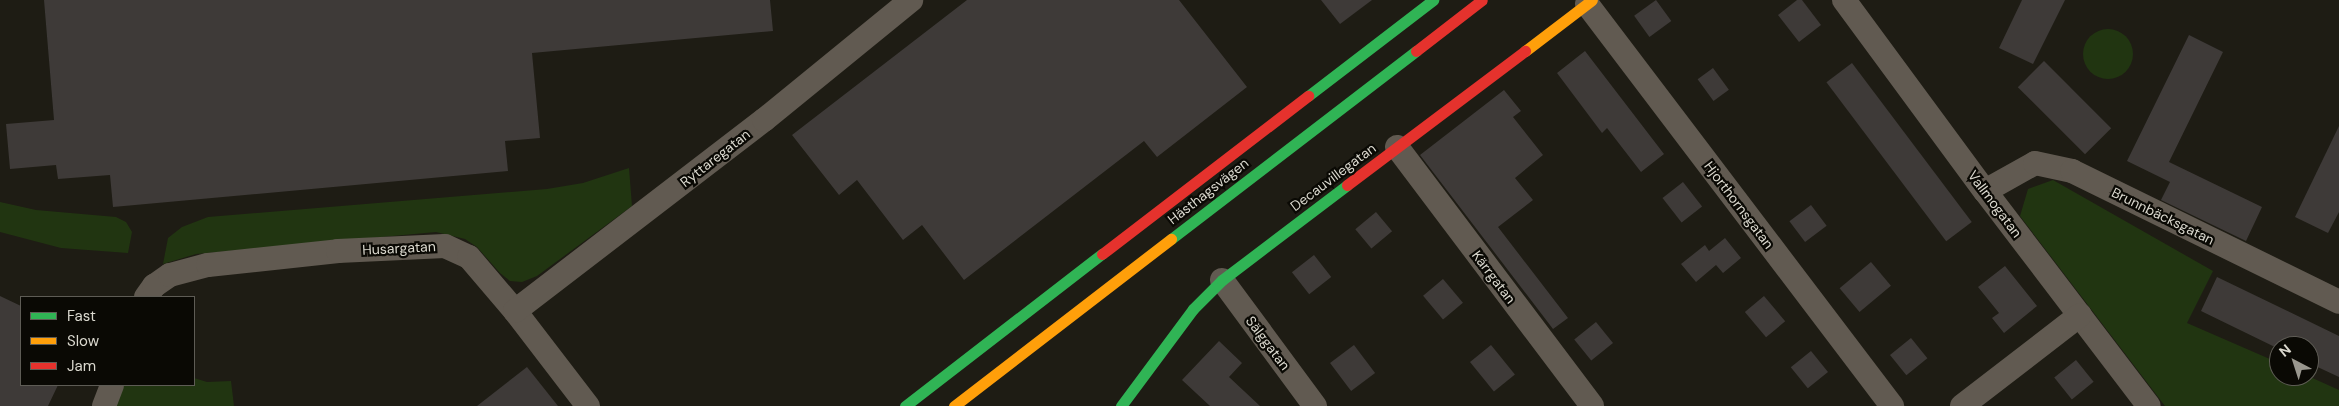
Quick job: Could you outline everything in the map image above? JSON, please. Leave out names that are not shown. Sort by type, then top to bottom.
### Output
[{"type":"main road","name":"Hästhagsvägen","points":[[905,406],[1433,0]]},
{"type":"main road","name":"Hästhagsvägen","points":[[954,406],[1482,0]]},
{"type":"main road","name":"Decauvillegatan","points":[[1121,406],[1193,309],[1222,280],[1589,2]]},
{"type":"street","name":"Ryttaregatan","points":[[515,311],[756,126],[910,0]]},
{"type":"street","name":"Vallmogatan","points":[[1844,0],[1985,191],[2149,406]]},
{"type":"street","name":"Hjorthornsgatan","points":[[1589,2],[1892,406]]},
{"type":"street","name":"Kärrgatan","points":[[1397,147],[1592,406]]},
{"type":"street","name":"Brunnbäcksgatan","points":[[1985,191],[2035,163],[2072,171],[2339,302]]},
{"type":"street","name":"Husargatan","points":[[147,296],[154,286],[170,275],[208,265],[338,251],[445,246],[470,257],[515,311],[588,406]]},
{"type":"street","name":"Sälggatan","points":[[1222,280],[1315,406]]},
{"type":"street","points":[[1962,406],[2080,315]]},
{"type":"street","points":[[104,406],[112,386]]},
{"type":"green space","points":[[2113,29],[2126,36],[2132,44],[2132,64],[2126,72],[2118,78],[2103,79],[2090,72],[2084,64],[2083,49],[2090,36],[2098,30]]},
{"type":"green space","points":[[629,168],[632,206],[537,276],[522,282],[510,281],[500,273],[477,247],[465,239],[436,232],[196,254],[163,264],[168,238],[182,227],[208,217],[547,189],[583,183]]},
{"type":"green space","points":[[2053,180],[2213,271],[2187,323],[2269,359],[2269,386],[2319,386],[2319,381],[2339,390],[2339,406],[2165,406],[2020,216],[2028,189]]},
{"type":"green space","points":[[0,202],[36,210],[116,217],[126,222],[132,232],[128,253],[61,248],[0,232]]},
{"type":"green space","points":[[195,378],[207,382],[231,381],[234,406],[116,406],[124,386],[195,386]]},
{"type":"building","points":[[44,0],[770,0],[773,31],[532,53],[540,138],[505,141],[508,171],[113,207],[110,175],[58,179],[56,165],[10,169],[6,124],[54,120]]},
{"type":"building","points":[[967,0],[1179,0],[1247,87],[1157,157],[1144,141],[964,280],[922,225],[903,240],[857,180],[839,195],[792,135]]},
{"type":"building","points":[[1321,0],[1372,0],[1340,24]]},
{"type":"building","points":[[1656,0],[1671,21],[1649,37],[1634,16]]},
{"type":"building","points":[[1797,0],[1802,0],[1821,25],[1799,42],[1778,15]]},
{"type":"building","points":[[2022,0],[2065,0],[2033,64],[1999,48]]},
{"type":"building","points":[[2189,35],[2223,52],[2169,162],[2262,207],[2246,241],[2161,200],[2170,182],[2127,161]]},
{"type":"building","points":[[1585,51],[1664,154],[1641,172],[1607,128],[1602,133],[1557,73]]},
{"type":"building","points":[[2044,61],[2111,128],[2085,154],[2018,87]]},
{"type":"building","points":[[1852,63],[1972,222],[1946,241],[1826,82]]},
{"type":"building","points":[[1713,68],[1729,90],[1713,101],[1698,79]]},
{"type":"building","points":[[1504,90],[1521,111],[1513,117],[1543,155],[1515,178],[1533,200],[1498,227],[1568,318],[1553,329],[1420,155]]},
{"type":"building","points":[[2339,126],[2339,212],[2328,233],[2295,217]]},
{"type":"building","points":[[1683,182],[1702,206],[1682,222],[1663,198]]},
{"type":"building","points":[[1811,205],[1827,226],[1805,242],[1789,221]]},
{"type":"building","points":[[1376,212],[1392,231],[1371,249],[1355,229]]},
{"type":"building","points":[[1725,238],[1741,258],[1723,273],[1716,265],[1696,282],[1681,264],[1705,245],[1709,251]]},
{"type":"building","points":[[1314,255],[1331,277],[1309,294],[1292,272]]},
{"type":"building","points":[[1871,262],[1891,286],[1860,312],[1840,288]]},
{"type":"building","points":[[2005,266],[2037,306],[2004,333],[1992,318],[1999,313],[1978,287]]},
{"type":"building","points":[[2217,277],[2339,336],[2339,377],[2319,368],[2319,336],[2269,336],[2269,344],[2201,311]]},
{"type":"building","points":[[1443,279],[1463,303],[1443,319],[1423,296]]},
{"type":"building","points":[[0,296],[20,306],[20,386],[58,386],[48,406],[0,406]]},
{"type":"building","points":[[1764,296],[1785,321],[1766,337],[1745,312]]},
{"type":"building","points":[[1596,322],[1613,343],[1591,361],[1574,340]]},
{"type":"building","points":[[1911,338],[1927,358],[1906,375],[1890,355]]},
{"type":"building","points":[[1219,341],[1242,363],[1229,377],[1260,406],[1210,406],[1182,380]]},
{"type":"building","points":[[1354,345],[1375,373],[1351,391],[1330,363]]},
{"type":"building","points":[[1491,345],[1515,375],[1494,392],[1470,362]]},
{"type":"building","points":[[1811,351],[1828,372],[1808,388],[1791,367]]},
{"type":"building","points":[[2076,360],[2094,382],[2072,399],[2054,378]]},
{"type":"building","points":[[527,367],[558,406],[477,406]]},
{"type":"traffic: fast","points":[[1308,96],[1433,0]]},
{"type":"traffic: fast","points":[[1171,239],[1416,51]]},
{"type":"traffic: fast","points":[[1121,406],[1193,309],[1222,280],[1347,185]]},
{"type":"traffic: fast","points":[[905,406],[1102,254]]},
{"type":"traffic: slow","points":[[1525,51],[1592,0]]},
{"type":"traffic: slow","points":[[954,406],[1171,239]]},
{"type":"traffic: jam","points":[[1416,51],[1482,0]]},
{"type":"traffic: jam","points":[[1347,185],[1525,51]]},
{"type":"traffic: jam","points":[[1102,254],[1308,96]]}]
